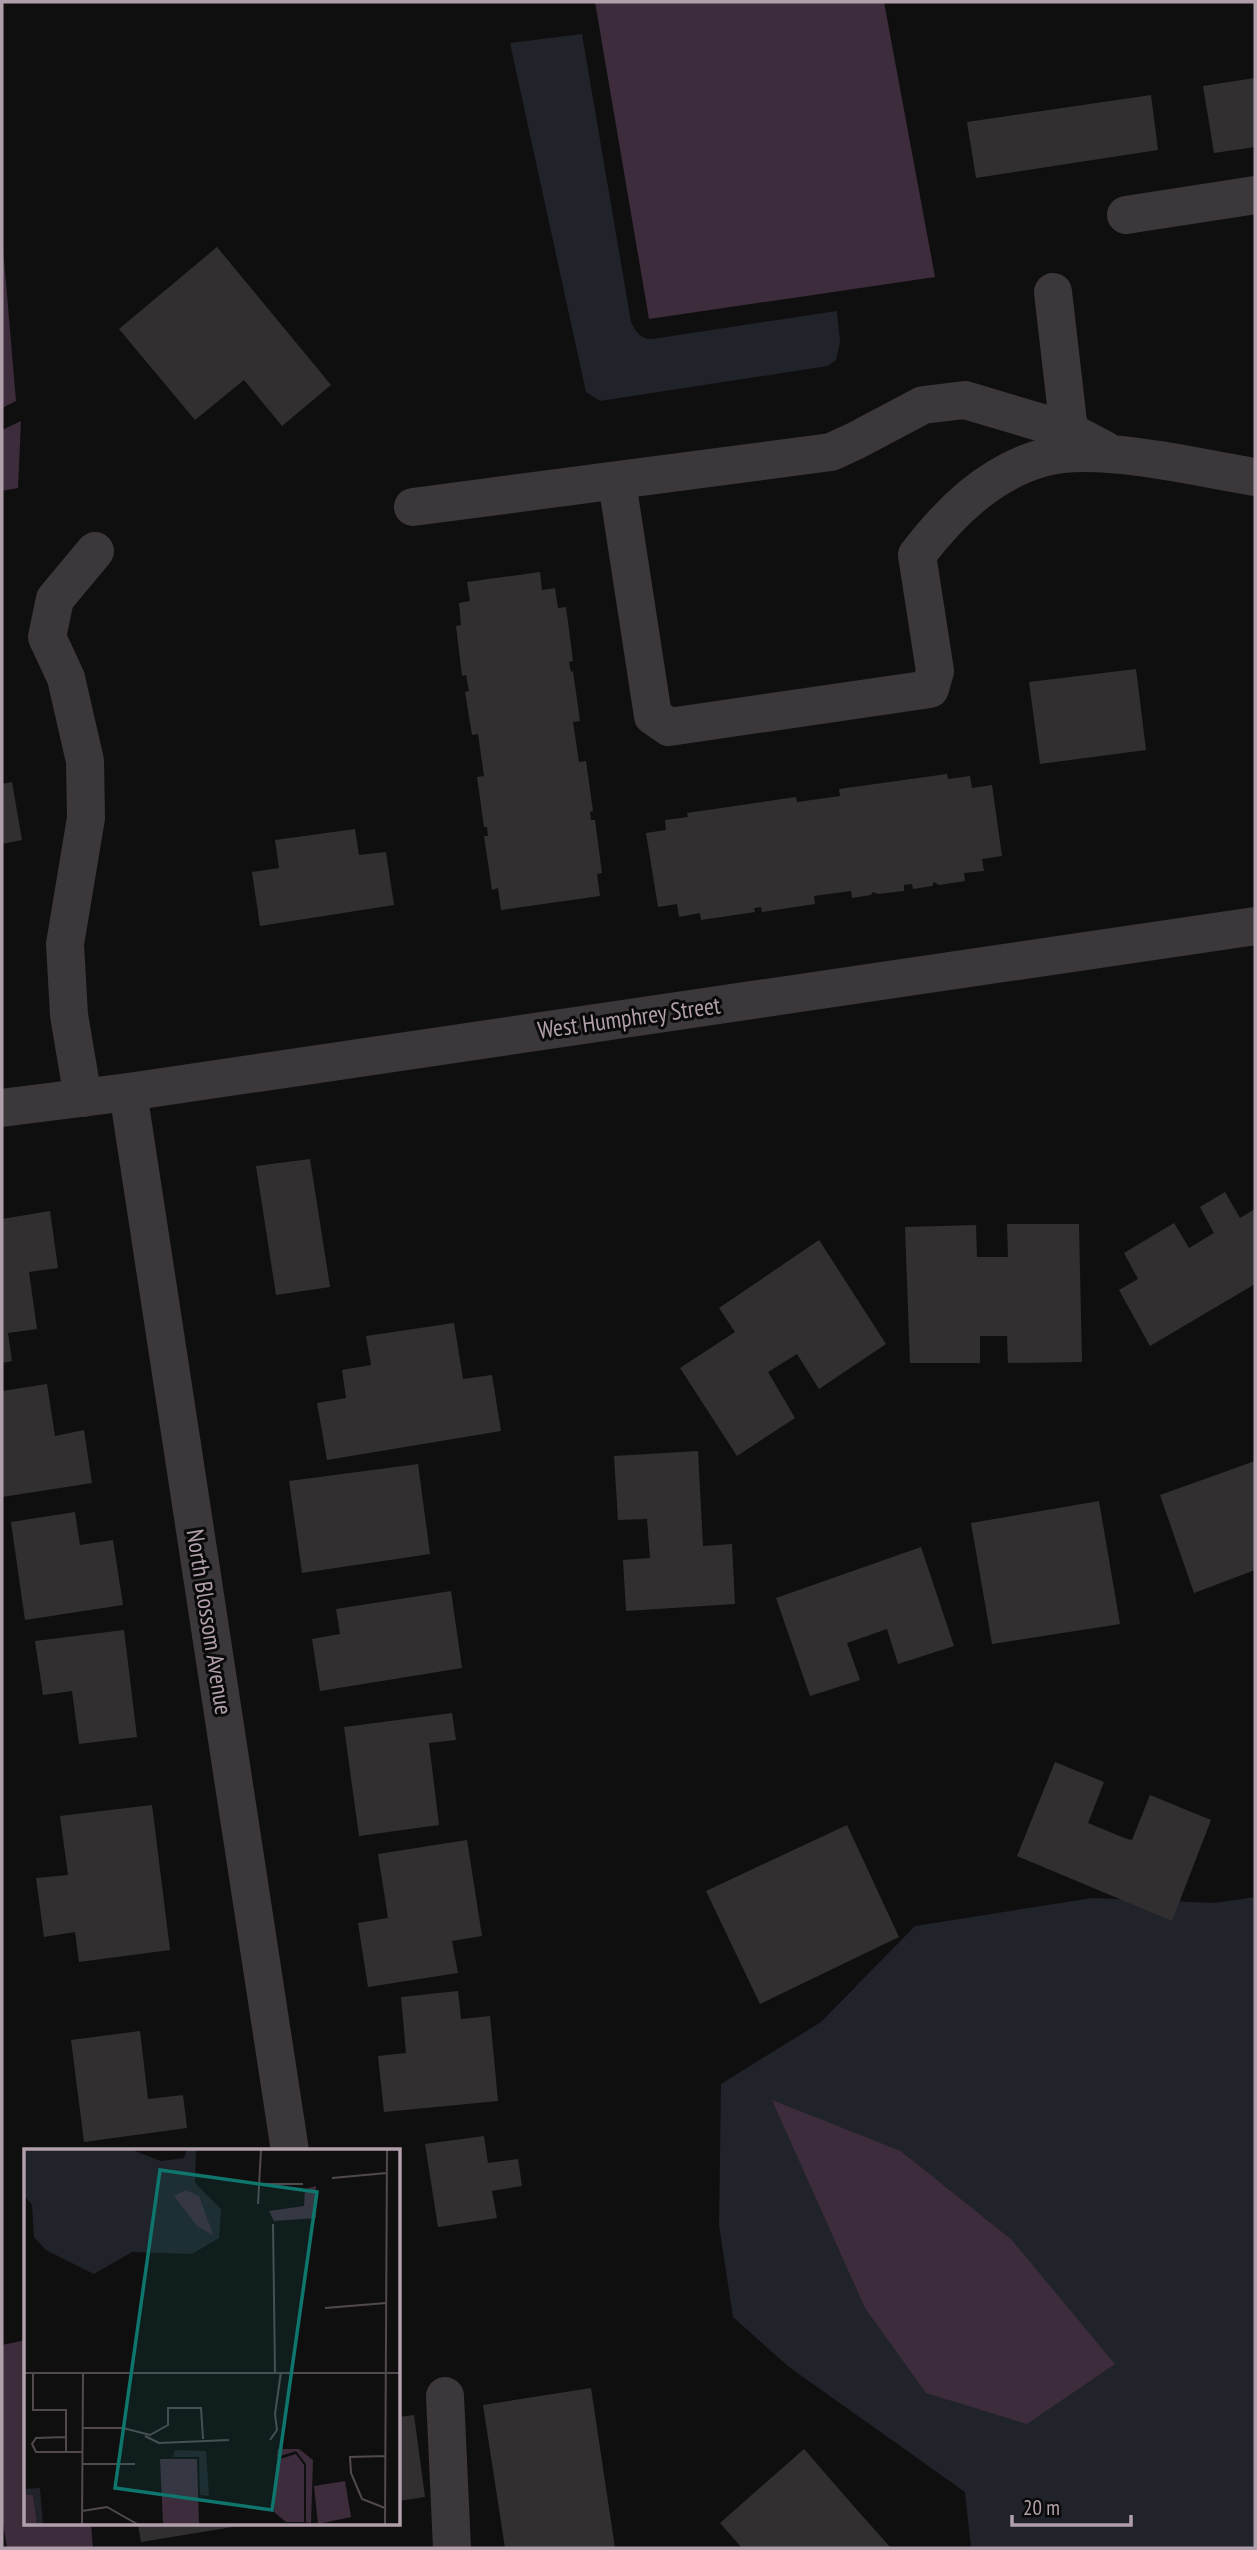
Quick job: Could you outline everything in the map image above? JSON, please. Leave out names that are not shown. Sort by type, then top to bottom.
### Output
[{"type":"street","points":[[1126,215],[1255,195]]},
{"type":"street","points":[[1053,292],[1069,431]]},
{"type":"street","points":[[413,507],[831,452],[923,405],[965,400],[1069,431],[1113,454]]},
{"type":"street","points":[[1009,412],[1018,447],[1016,467]]},
{"type":"street","points":[[618,482],[653,716],[669,727],[930,689],[935,671],[917,555],[942,523],[966,500],[1016,467],[1043,457],[1068,453],[1113,454],[1255,477]]},
{"type":"street","points":[[83,1098],[69,1015],[65,944],[86,818],[85,761],[66,678],[47,638],[55,599],[96,551]]},
{"type":"street","name":"West Humphrey Street","points":[[2,1108],[128,1092],[1255,926]]},
{"type":"street","name":"North Blossom Avenue","points":[[128,1092],[290,2149]]},
{"type":"street","points":[[445,2396],[452,2548]]},
{"type":"shaded area","points":[[595,2],[884,2],[935,277],[649,319]]},
{"type":"shaded area","points":[[582,34],[631,322],[637,332],[644,338],[652,339],[837,311],[840,342],[836,360],[828,366],[600,401],[586,392],[510,43]]},
{"type":"shaded area","points":[[2,236],[16,401],[2,408]]},
{"type":"shaded area","points":[[21,421],[18,488],[2,491],[2,430]]},
{"type":"shaded area","points":[[1255,1897],[1255,2548],[971,2548],[965,2492],[789,2367],[733,2317],[719,2225],[721,2084],[821,2022],[915,1926],[1092,1898],[1214,1903]],"holes":[[[773,2101],[901,2151],[1011,2239]]]},
{"type":"shaded area","points":[[772,2100],[901,2151],[1011,2239],[1115,2364],[1027,2424],[926,2393],[865,2308]]},
{"type":"shaded area","points":[[24,2340],[24,2526],[91,2526],[93,2548],[7,2548],[2,2517],[2,2345]]},
{"type":"building","points":[[1255,78],[1255,147],[1214,153],[1203,86]]},
{"type":"building","points":[[1151,95],[1158,150],[976,178],[967,122]]},
{"type":"building","points":[[217,247],[331,385],[282,426],[244,380],[195,420],[119,329]]},
{"type":"building","points":[[540,572],[542,590],[555,588],[558,608],[566,607],[573,661],[569,662],[571,672],[573,671],[580,721],[573,722],[579,762],[586,761],[593,811],[590,812],[591,820],[595,820],[602,873],[597,874],[600,896],[501,910],[498,888],[492,890],[484,836],[488,836],[487,827],[484,827],[477,777],[484,776],[478,734],[472,735],[465,692],[469,691],[466,675],[462,676],[456,626],[461,625],[459,603],[470,601],[467,582]]},
{"type":"building","points":[[1136,669],[1146,750],[1040,764],[1029,682]]},
{"type":"building","points":[[947,774],[948,779],[970,776],[972,788],[992,785],[1002,856],[982,859],[984,871],[964,873],[965,881],[939,885],[934,882],[932,886],[913,889],[912,884],[904,885],[904,891],[878,894],[873,892],[871,895],[852,898],[851,891],[814,896],[815,904],[762,912],[761,907],[754,908],[755,912],[701,920],[700,913],[679,917],[677,904],[658,907],[646,833],[666,830],[665,820],[688,817],[687,813],[796,797],[797,802],[840,796],[839,789]]},
{"type":"building","points":[[12,782],[22,840],[2,844],[2,784]]},
{"type":"building","points":[[355,829],[359,855],[386,852],[394,905],[260,926],[252,872],[279,868],[275,840]]},
{"type":"building","points":[[310,1159],[330,1287],[276,1295],[256,1166]]},
{"type":"building","points":[[1225,1192],[1240,1218],[1255,1209],[1255,1284],[1150,1346],[1119,1290],[1138,1279],[1124,1253],[1174,1223],[1189,1248],[1214,1233],[1200,1207]]},
{"type":"building","points":[[50,1211],[58,1268],[29,1272],[37,1329],[8,1333],[12,1361],[2,1363],[2,1219]]},
{"type":"building","points":[[1007,1224],[1079,1224],[1082,1362],[1008,1363],[1007,1336],[980,1336],[980,1363],[910,1363],[905,1227],[976,1225],[977,1257],[1008,1257]]},
{"type":"building","points":[[819,1240],[886,1344],[819,1389],[797,1354],[768,1372],[795,1418],[737,1456],[680,1368],[735,1332],[719,1308]]},
{"type":"building","points":[[454,1323],[463,1379],[492,1375],[501,1431],[327,1460],[317,1403],[346,1398],[342,1370],[371,1365],[366,1336]]},
{"type":"building","points":[[47,1384],[55,1436],[84,1430],[92,1483],[2,1497],[2,1391]]},
{"type":"building","points":[[698,1451],[703,1546],[732,1544],[735,1604],[626,1611],[623,1560],[650,1558],[647,1519],[618,1520],[614,1456]]},
{"type":"building","points":[[1255,1461],[1255,1570],[1194,1593],[1160,1495]]},
{"type":"building","points":[[418,1464],[430,1554],[302,1573],[289,1481]]},
{"type":"building","points":[[1099,1501],[1120,1624],[992,1644],[971,1523]]},
{"type":"building","points":[[75,1512],[80,1545],[113,1540],[123,1605],[25,1620],[11,1522]]},
{"type":"building","points":[[921,1547],[954,1646],[898,1664],[887,1629],[847,1643],[860,1680],[810,1696],[776,1598]]},
{"type":"building","points":[[451,1591],[462,1668],[320,1691],[312,1639],[340,1634],[336,1609]]},
{"type":"building","points":[[124,1630],[137,1737],[79,1744],[72,1691],[43,1695],[35,1641]]},
{"type":"building","points":[[452,1713],[456,1740],[429,1743],[439,1825],[359,1836],[344,1727]]},
{"type":"building","points":[[1055,1762],[1104,1782],[1088,1823],[1127,1839],[1132,1840],[1150,1795],[1211,1820],[1172,1921],[1017,1856]]},
{"type":"building","points":[[152,1805],[170,1950],[79,1962],[75,1932],[44,1937],[36,1878],[68,1875],[60,1816]]},
{"type":"building","points":[[847,1825],[899,1937],[760,2004],[706,1891]]},
{"type":"building","points":[[467,1840],[482,1936],[452,1941],[458,1973],[368,1987],[358,1923],[388,1918],[378,1854]]},
{"type":"building","points":[[458,1991],[461,2019],[490,2016],[498,2101],[384,2112],[378,2056],[406,2053],[401,1997]]},
{"type":"building","points":[[140,2031],[148,2099],[183,2095],[187,2128],[84,2142],[71,2040]]},
{"type":"building","points":[[484,2136],[488,2163],[518,2159],[522,2186],[492,2191],[497,2218],[438,2227],[425,2144]]},
{"type":"building","points":[[591,2388],[615,2548],[505,2548],[483,2405]]},
{"type":"building","points":[[414,2415],[425,2497],[401,2501],[401,2417]]},
{"type":"building","points":[[804,2449],[891,2548],[742,2548],[720,2523]]},
{"type":"building","points":[[138,2526],[239,2526],[141,2542]]}]
